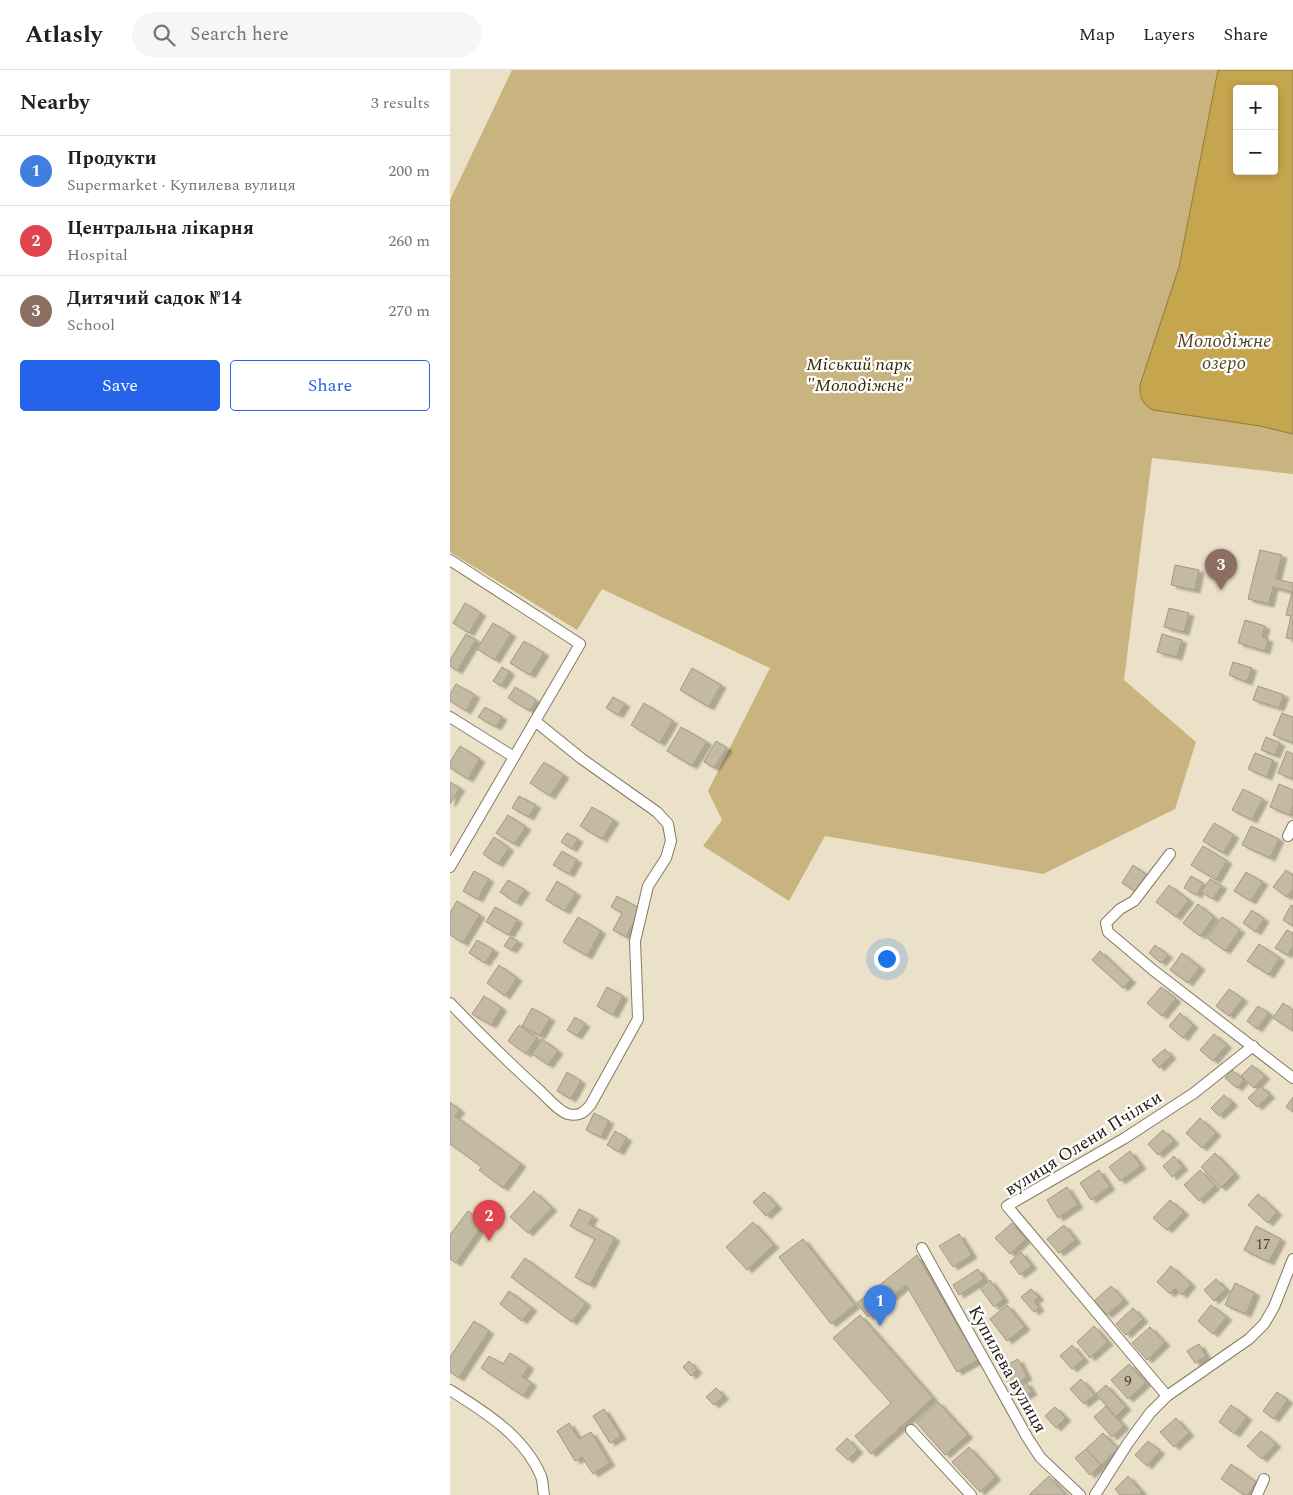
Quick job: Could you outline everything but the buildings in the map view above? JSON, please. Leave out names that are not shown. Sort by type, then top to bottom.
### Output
[{"type":"street","points":[[450,560],[580,644],[451,864]]},
{"type":"street","points":[[450,717],[514,757]]},
{"type":"street","points":[[450,1003],[493,1048],[556,1105],[567,1114],[577,1115],[584,1112],[591,1104],[638,1018],[635,941],[648,886],[666,858],[671,841],[668,824],[657,812],[582,759],[536,720]]},
{"type":"street","points":[[1288,836],[1293,826]]},
{"type":"street","points":[[1170,854],[1134,901],[1120,909],[1106,923],[1108,932],[1153,970],[1293,1078]]},
{"type":"street","name":"вулиця Олени Пчілки","points":[[1167,1396],[1006,1206],[1125,1138],[1194,1093],[1253,1046]]},
{"type":"street","name":"Купилева вулиця","points":[[922,1248],[1027,1437],[1040,1456],[1080,1495]]},
{"type":"street","points":[[1095,1495],[1138,1428],[1150,1413],[1167,1396],[1239,1347],[1257,1332],[1270,1316],[1293,1260]]},
{"type":"street","points":[[450,1390],[505,1428],[527,1450],[542,1478],[544,1495]]},
{"type":"street","points":[[911,1430],[971,1495]]},
{"type":"street","points":[[1257,1495],[1264,1479]]},
{"type":"green space","name":"Міський парк \"Молодіжне\"","points":[[512,70],[1293,70],[1293,474],[1152,458],[1124,680],[1196,742],[1175,809],[1043,874],[825,836],[789,901],[703,846],[722,820],[708,791],[770,668],[602,589],[577,630],[450,552],[450,200]]},
{"type":"water","name":"Молодіжне озеро","points":[[1218,70],[1293,70],[1293,434],[1260,426],[1153,410],[1144,403],[1141,397],[1140,385],[1179,267]]},
{"type":"place","name":"Дитячий садок №14","points":[[1221,590]]},
{"type":"place","name":"Центральна лікарня","points":[[489,1241]]},
{"type":"place","name":"Продукти","points":[[880,1326]]}]
